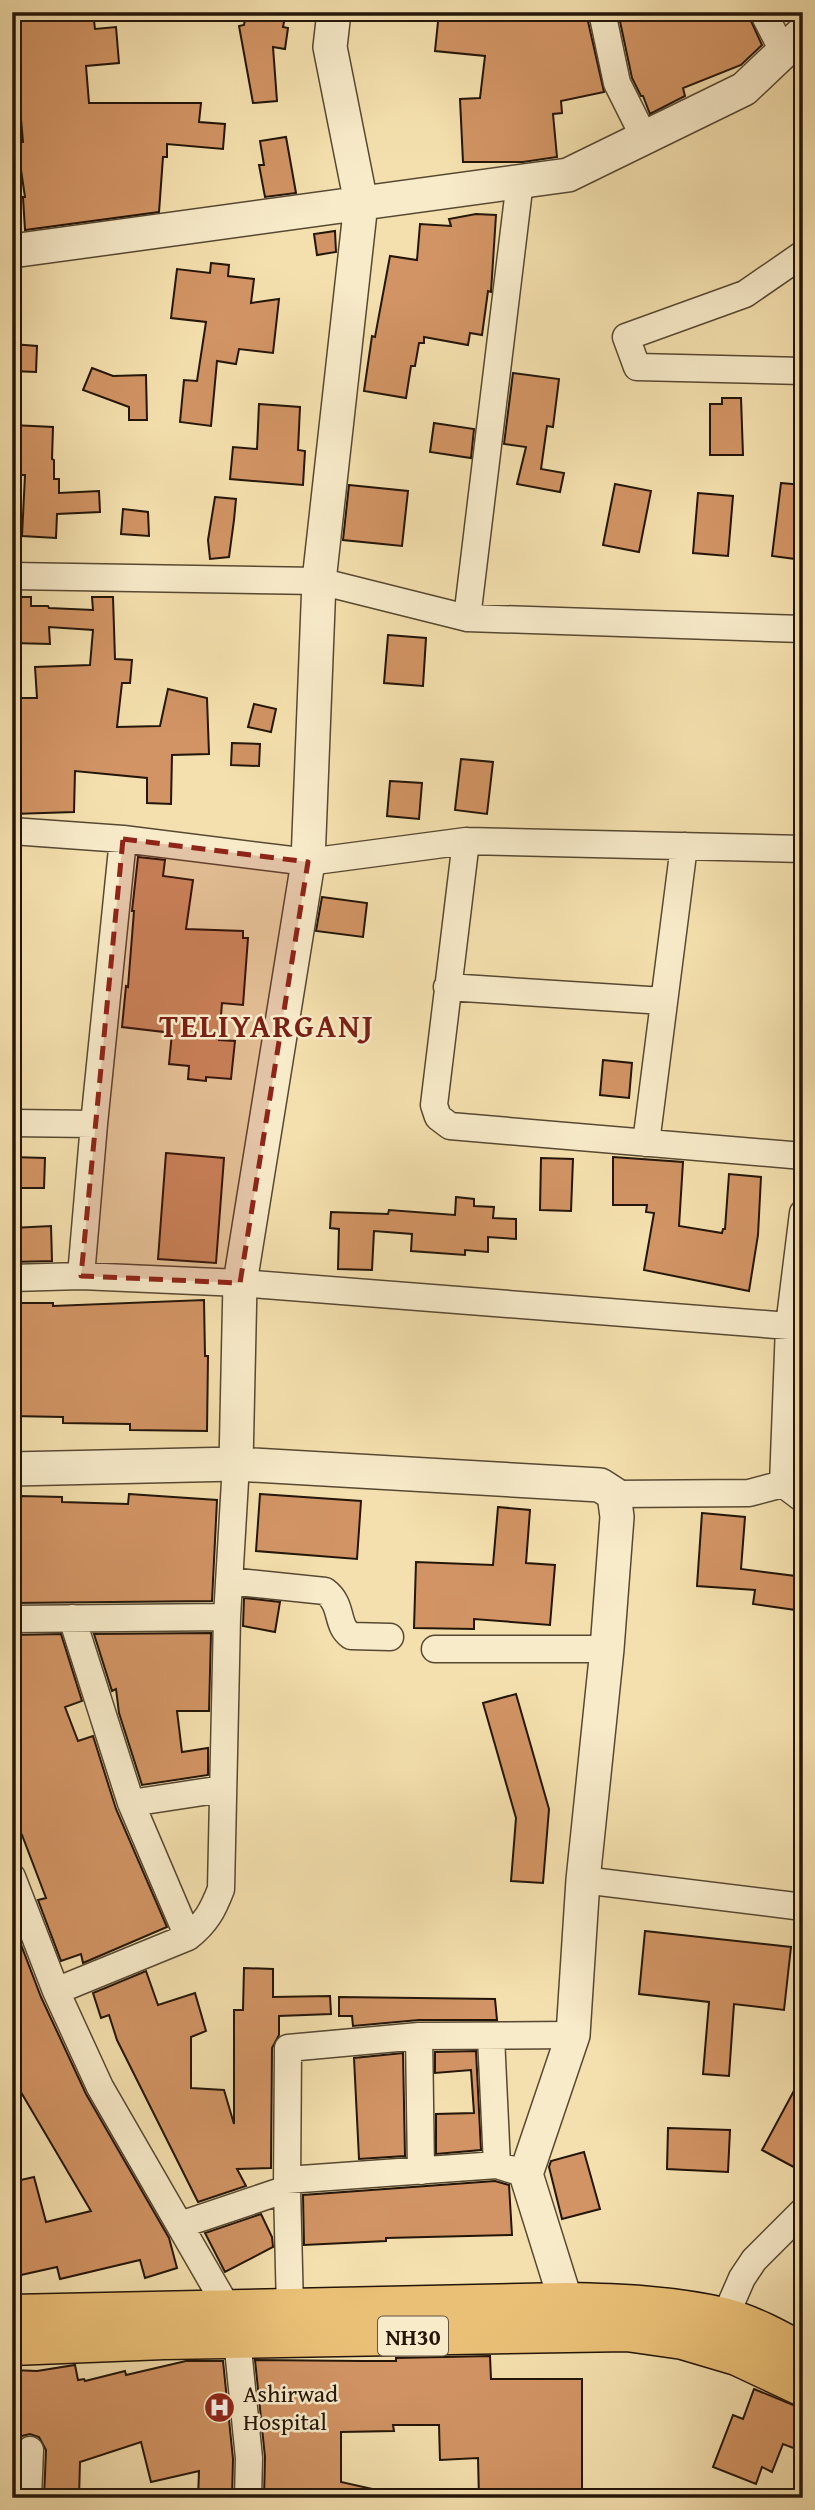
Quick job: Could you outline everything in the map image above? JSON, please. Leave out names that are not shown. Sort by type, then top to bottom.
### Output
[{"type":"highway","name":"NH30","points":[[12,2314],[163,2325],[232,2324],[565,2317],[642,2303],[725,2318],[769,2334],[803,2353]]},
{"type":"highway","name":"NH30","points":[[232,2324],[290,2308],[565,2317],[627,2332],[683,2340],[737,2356],[803,2387]]},
{"type":"highway","name":"NH30","points":[[12,2346],[163,2325]]},
{"type":"street","points":[[55,1991],[188,1937],[212,1913],[221,1889],[227,1617],[236,1464],[240,1283],[308,862],[319,580],[361,203],[330,47],[334,12]]},
{"type":"street","points":[[602,12],[617,83],[645,138]]},
{"type":"street","points":[[12,251],[568,175],[744,89],[793,42],[763,12]]},
{"type":"street","points":[[467,618],[520,181]]},
{"type":"street","points":[[803,254],[745,294],[625,337],[637,366],[803,371]]},
{"type":"street","points":[[12,576],[319,580],[467,618],[803,629]]},
{"type":"street","points":[[12,831],[123,839],[308,862],[466,841],[803,849]]},
{"type":"street","points":[[81,1276],[123,839]]},
{"type":"street","points":[[466,841],[434,1105],[438,1117],[450,1126],[803,1156]]},
{"type":"street","points":[[646,1143],[684,846]]},
{"type":"street","points":[[447,987],[664,1001]]},
{"type":"street","points":[[12,1123],[94,1124]]},
{"type":"street","points":[[793,1492],[789,1326],[803,1213]]},
{"type":"street","points":[[12,1278],[81,1276],[240,1283],[789,1326]]},
{"type":"street","points":[[12,1469],[236,1464],[600,1485],[614,1494],[793,1492]]},
{"type":"street","points":[[793,1492],[803,1465]]},
{"type":"street","points":[[511,2170],[573,2035],[583,1880],[607,1649],[617,1517],[614,1494]]},
{"type":"street","points":[[229,1581],[325,1591],[332,1596],[339,1608],[342,1626],[351,1636],[390,1637]]},
{"type":"street","points":[[12,1619],[227,1617]]},
{"type":"street","points":[[72,1618],[131,1803],[188,1937]]},
{"type":"street","points":[[435,1649],[607,1649]]},
{"type":"street","points":[[131,1803],[223,1789]]},
{"type":"street","points":[[12,1877],[55,1991],[100,2087],[180,2225],[232,2324],[249,2458],[248,2498]]},
{"type":"street","points":[[583,1880],[803,1907]]},
{"type":"street","points":[[290,2308],[287,2185],[289,2048],[419,2036],[573,2035]]},
{"type":"street","points":[[419,2036],[421,2171]]},
{"type":"street","points":[[491,2037],[511,2170],[565,2317]]},
{"type":"street","points":[[180,2225],[287,2185],[421,2171],[511,2170]]},
{"type":"street","points":[[725,2318],[742,2278],[754,2259],[803,2211]]},
{"type":"street","points":[[28,2498],[30,2451]]},
{"type":"highlighted area","points":[[123,839],[308,862],[240,1283],[81,1276]]},
{"type":"building","points":[[12,12],[93,12],[95,29],[116,27],[119,63],[86,66],[89,103],[201,103],[199,122],[225,124],[223,149],[167,144],[167,157],[163,157],[159,212],[25,230],[25,197],[17,143],[23,142],[19,96],[12,96],[12,51],[18,51]]},
{"type":"building","points":[[246,12],[286,12],[283,27],[288,28],[285,49],[273,47],[277,101],[253,103],[239,26],[244,25]]},
{"type":"building","points":[[439,12],[569,12],[569,19],[587,17],[604,92],[561,101],[562,113],[553,114],[557,157],[523,162],[463,162],[460,99],[480,98],[485,56],[435,51]]},
{"type":"building","points":[[618,12],[747,12],[762,45],[741,65],[683,88],[685,96],[650,114],[632,78]]},
{"type":"building","points":[[286,137],[296,193],[265,197],[259,165],[264,165],[260,141]]},
{"type":"building","points":[[476,214],[496,215],[491,292],[488,291],[482,335],[470,333],[468,345],[424,337],[424,343],[419,343],[415,366],[411,366],[406,398],[364,391],[372,336],[375,337],[390,256],[417,260],[420,224],[451,226],[449,219]]},
{"type":"building","points":[[335,231],[336,252],[317,255],[314,234]]},
{"type":"building","points":[[211,263],[229,265],[228,276],[254,279],[251,303],[279,299],[273,353],[239,349],[236,364],[217,361],[211,426],[180,422],[184,380],[197,381],[206,322],[171,318],[177,269],[210,273]]},
{"type":"building","points":[[12,344],[37,346],[36,372],[12,371]]},
{"type":"building","points":[[92,368],[113,376],[146,375],[147,420],[129,420],[129,407],[83,390]]},
{"type":"building","points":[[513,373],[559,379],[553,427],[547,426],[541,469],[564,473],[560,492],[517,484],[526,447],[504,444]]},
{"type":"building","points":[[722,398],[741,398],[743,455],[710,455],[710,404],[722,404]]},
{"type":"building","points":[[259,404],[300,407],[298,450],[305,451],[303,485],[230,479],[233,447],[257,449]]},
{"type":"building","points":[[434,423],[474,429],[471,458],[430,452]]},
{"type":"building","points":[[12,425],[53,427],[52,459],[54,479],[59,479],[59,493],[99,491],[100,512],[57,514],[56,538],[22,536],[25,475],[12,475]]},
{"type":"building","points":[[781,483],[803,485],[803,560],[772,556]]},
{"type":"building","points":[[615,484],[651,491],[639,552],[603,545]]},
{"type":"building","points":[[349,485],[408,491],[402,546],[343,540]]},
{"type":"building","points":[[698,493],[733,496],[728,556],[693,553]]},
{"type":"building","points":[[215,497],[236,499],[229,557],[210,559],[208,540]]},
{"type":"building","points":[[123,509],[148,512],[149,536],[121,534]]},
{"type":"building","points":[[12,597],[31,597],[31,606],[93,610],[92,597],[113,597],[115,659],[132,660],[130,683],[122,683],[117,727],[160,726],[168,689],[207,698],[209,754],[172,755],[171,804],[147,803],[147,778],[75,771],[74,812],[13,814],[12,698],[37,698],[35,667],[90,665],[93,630],[49,627],[50,644],[12,643]]},
{"type":"building","points":[[388,635],[426,638],[423,686],[384,683]]},
{"type":"building","points":[[254,704],[276,709],[271,732],[248,727]]},
{"type":"building","points":[[232,743],[260,744],[259,766],[231,765]]},
{"type":"building","points":[[461,759],[493,762],[487,814],[455,810]]},
{"type":"building","points":[[390,781],[422,783],[419,819],[387,816]]},
{"type":"building","points":[[138,857],[165,860],[163,876],[193,880],[186,929],[243,931],[243,938],[248,938],[243,1005],[222,1003],[219,1040],[235,1041],[231,1079],[188,1079],[189,1066],[169,1064],[172,1033],[122,1027],[126,986],[128,987]]},
{"type":"building","points":[[322,897],[367,903],[363,937],[316,931]]},
{"type":"building","points":[[603,1060],[632,1063],[629,1098],[600,1095]]},
{"type":"building","points":[[166,1153],[224,1158],[216,1263],[158,1259]]},
{"type":"building","points":[[12,1157],[45,1158],[44,1188],[12,1188]]},
{"type":"building","points":[[613,1157],[683,1162],[679,1226],[722,1233],[725,1229],[729,1174],[761,1177],[758,1235],[749,1291],[644,1270],[654,1213],[646,1212],[647,1205],[613,1205]]},
{"type":"building","points":[[541,1158],[573,1159],[571,1211],[540,1210]]},
{"type":"building","points":[[456,1197],[474,1199],[474,1206],[494,1207],[493,1218],[516,1219],[516,1239],[488,1237],[488,1252],[465,1250],[465,1255],[411,1251],[412,1234],[374,1231],[372,1270],[338,1269],[339,1229],[330,1228],[331,1212],[388,1214],[389,1210],[455,1215]]},
{"type":"building","points":[[51,1226],[52,1261],[12,1262],[12,1228]]},
{"type":"building","points":[[204,1300],[205,1356],[208,1356],[207,1431],[130,1430],[130,1424],[63,1423],[63,1417],[12,1416],[12,1303],[53,1303],[53,1306]]},
{"type":"building","points":[[129,1494],[217,1500],[212,1601],[12,1603],[12,1505],[21,1505],[21,1496],[62,1497],[62,1502],[128,1504]]},
{"type":"building","points":[[260,1494],[361,1501],[357,1559],[256,1551]]},
{"type":"building","points":[[498,1507],[530,1510],[526,1563],[555,1565],[550,1625],[474,1619],[474,1629],[414,1628],[416,1562],[493,1565]]},
{"type":"building","points":[[702,1513],[745,1517],[741,1569],[803,1577],[803,1611],[753,1604],[755,1590],[697,1586]]},
{"type":"building","points":[[244,1598],[280,1602],[275,1632],[243,1626]]},
{"type":"building","points":[[211,1633],[209,1711],[177,1711],[182,1752],[208,1748],[208,1775],[142,1785],[119,1713],[116,1689],[112,1691],[94,1634]]},
{"type":"building","points":[[61,1634],[82,1701],[65,1707],[78,1741],[93,1736],[116,1809],[167,1927],[83,1963],[81,1954],[61,1961],[38,1900],[46,1898],[22,1835],[12,1839],[12,1635]]},
{"type":"building","points":[[516,1694],[549,1809],[543,1883],[511,1881],[516,1818],[483,1703]]},
{"type":"building","points":[[12,1921],[41,1997],[86,2094],[169,2238],[177,2268],[145,2278],[140,2260],[60,2279],[57,2267],[12,2277],[12,2182],[34,2177],[46,2222],[91,2211],[12,2077]]},
{"type":"building","points":[[645,1931],[791,1947],[784,2010],[734,2004],[729,2076],[703,2074],[709,2002],[639,1994]]},
{"type":"building","points":[[244,1968],[273,1969],[273,1997],[330,1996],[331,2014],[279,2016],[279,2035],[272,2048],[271,2168],[237,2169],[246,2186],[198,2202],[117,2040],[109,2015],[101,2018],[93,1993],[146,1971],[158,2005],[195,1993],[206,2031],[191,2037],[191,2088],[224,2090],[234,2124],[234,2010],[243,2010]]},
{"type":"building","points":[[339,1997],[495,1999],[497,2020],[419,2020],[353,2026],[352,2016],[339,2016]]},
{"type":"building","points":[[476,2051],[481,2150],[436,2154],[436,2114],[474,2113],[471,2070],[435,2073],[435,2052]]},
{"type":"building","points":[[403,2053],[405,2156],[359,2159],[354,2058]]},
{"type":"building","points":[[803,2074],[803,2172],[762,2150]]},
{"type":"building","points":[[668,2128],[730,2130],[728,2172],[667,2169]]},
{"type":"building","points":[[584,2152],[600,2209],[562,2219],[549,2167],[551,2161]]},
{"type":"building","points":[[495,2181],[509,2185],[512,2235],[386,2238],[386,2241],[304,2245],[303,2195]]},
{"type":"building","points":[[261,2214],[272,2237],[273,2247],[225,2272],[205,2233]]},
{"type":"building","points":[[490,2356],[491,2379],[582,2379],[582,2498],[479,2498],[478,2458],[440,2460],[439,2425],[393,2425],[394,2431],[341,2432],[341,2482],[377,2490],[376,2498],[264,2498],[265,2457],[255,2360],[396,2361],[396,2358]]},
{"type":"building","points":[[186,2361],[223,2361],[233,2459],[232,2498],[198,2498],[199,2471],[151,2482],[141,2442],[80,2462],[79,2498],[44,2498],[46,2450],[39,2437],[30,2434],[22,2436],[14,2449],[12,2498],[12,2370],[37,2371],[75,2365],[78,2380],[85,2381]]},
{"type":"building","points":[[754,2389],[803,2409],[803,2431],[796,2449],[783,2444],[772,2472],[762,2467],[756,2484],[713,2467],[733,2415],[743,2419]]},
{"type":"place","name":"Ashirwad Hospital","points":[[220,2407]]},
{"type":"district","name":"TELIYARGANJ","points":[[267,1025]]}]
